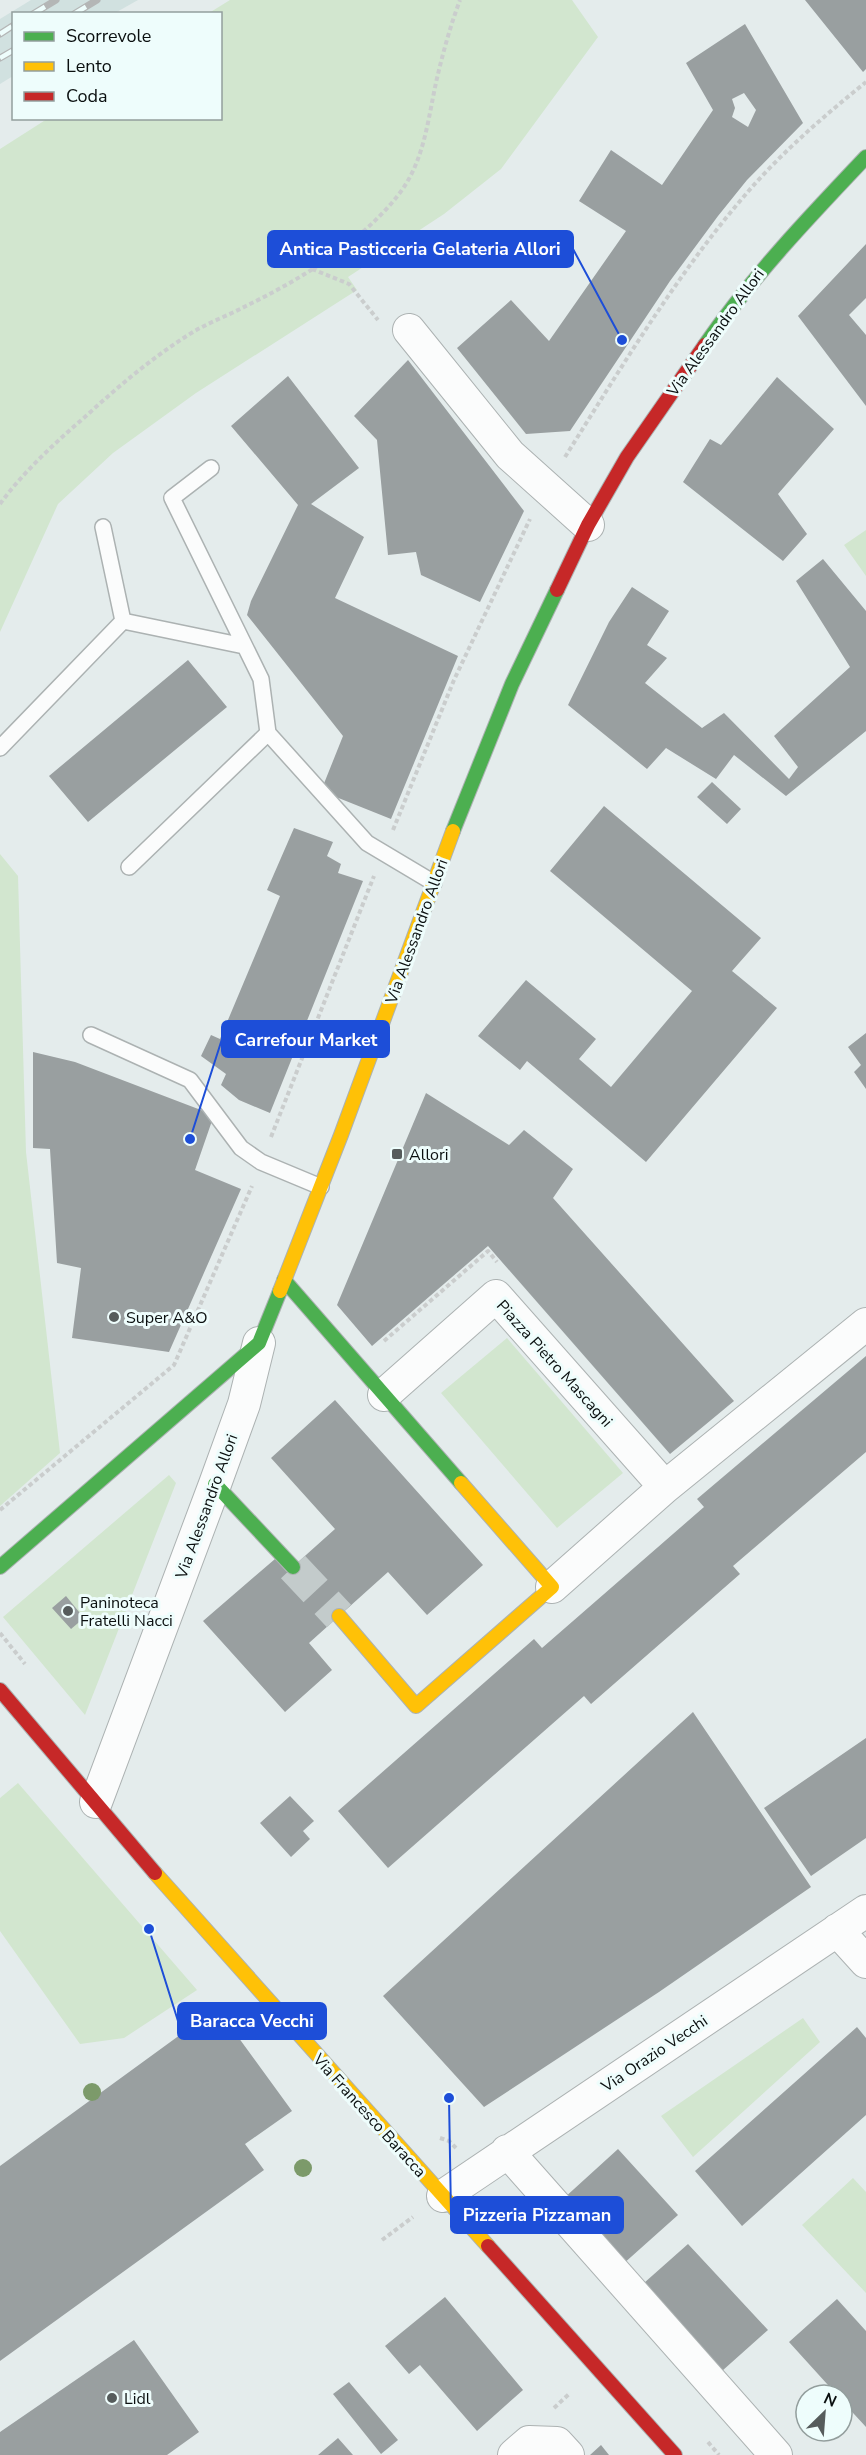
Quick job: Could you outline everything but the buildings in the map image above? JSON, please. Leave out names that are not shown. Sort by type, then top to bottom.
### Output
[{"type":"street","name":"Via Alessandro Allori","points":[[96,1802],[244,1404],[259,1343],[321,1187],[434,883],[512,684],[588,525],[627,458],[731,307],[791,236],[866,157]]},
{"type":"street","points":[[409,330],[510,455],[588,525]]},
{"type":"street","points":[[284,1280],[552,1587]]},
{"type":"street","name":"Piazza Pietro Mascagni","points":[[384,1395],[496,1296],[665,1487]]},
{"type":"street","points":[[339,1616],[416,1706],[665,1487],[866,1324]]},
{"type":"street","name":"Via Alessandro Allori","points":[[0,1567],[259,1343]]},
{"type":"street","points":[[215,1484],[293,1567]]},
{"type":"street","name":"Via Francesco Baracca","points":[[0,1690],[177,1900],[675,2455]]},
{"type":"street","name":"Via Orazio Vecchi","points":[[443,2196],[866,1911]]},
{"type":"street","points":[[837,1930],[866,1962]]},
{"type":"street","points":[[507,2151],[776,2455]]},
{"type":"street","points":[[514,2455],[529,2442],[557,2443],[568,2455]]},
{"type":"lane","points":[[211,468],[172,498],[261,679],[268,733],[367,843],[434,883]]},
{"type":"lane","points":[[103,527],[123,621]]},
{"type":"lane","points":[[123,621],[244,646]]},
{"type":"lane","points":[[0,748],[123,621]]},
{"type":"lane","points":[[129,867],[268,733]]},
{"type":"lane","points":[[91,1035],[190,1080],[242,1148],[261,1162],[321,1187]]},
{"type":"path","points":[[0,504],[14,485],[51,447],[150,360],[195,331],[248,305],[312,268],[378,218],[400,193],[414,170],[425,141],[449,28],[460,0]]},
{"type":"path","points":[[0,1510],[174,1365],[261,1162],[454,680],[500,578],[546,488],[689,268],[745,195],[774,163],[866,82]]},
{"type":"path","points":[[312,268],[349,284],[378,321],[409,330]]},
{"type":"path","points":[[382,2240],[413,2217]]},
{"type":"shaded area","points":[[31,0],[138,0],[117,12],[12,12],[12,77],[0,84],[0,19]]},
{"type":"green space","points":[[230,0],[572,0],[598,37],[501,169],[444,214],[348,277],[357,290],[196,393],[113,453],[58,504],[0,632],[0,149],[45,120],[222,120],[222,12],[211,12]]},
{"type":"green space","points":[[866,530],[866,576],[844,545]]},
{"type":"green space","points":[[0,854],[18,876],[26,1152],[60,1453],[0,1506]]},
{"type":"green space","points":[[507,1338],[623,1473],[557,1528],[441,1393]]},
{"type":"green space","points":[[169,1475],[176,1483],[85,1715],[3,1617]]},
{"type":"green space","points":[[18,1783],[197,1990],[124,2038],[80,2044],[0,1931],[0,1798]]},
{"type":"green space","points":[[803,2018],[820,2042],[693,2157],[661,2116]]},
{"type":"green space","points":[[853,2178],[866,2192],[866,2293],[802,2225]]},
{"type":"tunnel","points":[[293,1567],[339,1616]]},
{"type":"railway","points":[[36,12],[56,0]]},
{"type":"railway","points":[[77,12],[97,0]]},
{"type":"railway","points":[[0,34],[12,26]]},
{"type":"railway","points":[[0,58],[12,51]]},
{"type":"traffic: fast","points":[[705,345],[762,271],[866,157]]},
{"type":"traffic: fast","points":[[453,831],[512,684],[557,590]]},
{"type":"traffic: fast","points":[[284,1280],[461,1483]]},
{"type":"traffic: fast","points":[[0,1567],[259,1343],[280,1291]]},
{"type":"traffic: fast","points":[[215,1484],[293,1567]]},
{"type":"traffic: slow","points":[[280,1291],[341,1135],[453,831]]},
{"type":"traffic: slow","points":[[339,1616],[416,1706],[552,1587],[461,1483]]},
{"type":"traffic: slow","points":[[155,1873],[488,2246]]},
{"type":"traffic: jam","points":[[557,590],[588,525],[627,457],[705,345]]},
{"type":"traffic: jam","points":[[0,1690],[155,1873]]},
{"type":"traffic: jam","points":[[488,2246],[675,2455]]},
{"type":"place","name":"Antica Pasticceria Gelateria Allori","points":[[622,340]]},
{"type":"place","name":"Carrefour Market","points":[[190,1139]]},
{"type":"place","name":"Allori","points":[[397,1154]]},
{"type":"place","name":"Super A&O","points":[[114,1317]]},
{"type":"place","name":"Paninoteca Fratelli Nacci","points":[[68,1611]]},
{"type":"place","name":"Baracca Vecchi","points":[[149,1929]]},
{"type":"place","name":"Pizzeria Pizzaman","points":[[449,2098]]},
{"type":"place","name":"Lidl","points":[[112,2398]]}]
